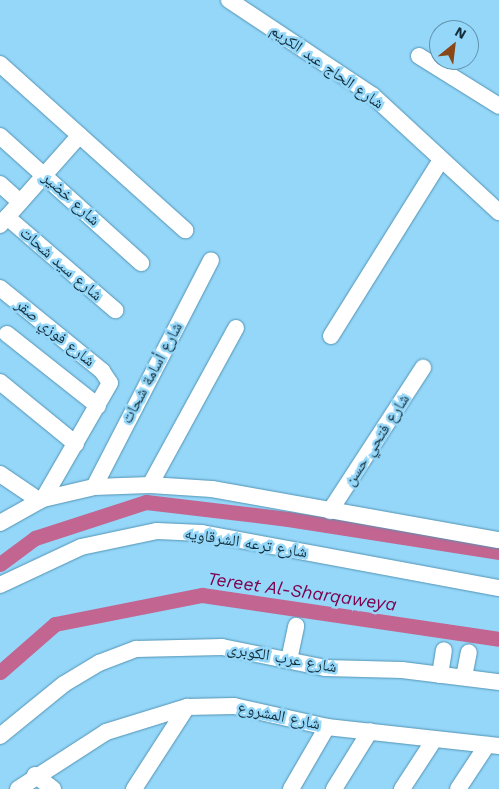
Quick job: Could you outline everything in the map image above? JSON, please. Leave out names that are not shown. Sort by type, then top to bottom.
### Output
[{"type":"street","name":"شارع الحاج عبد الكريم","points":[[229,0],[372,95],[499,212]]},
{"type":"street","points":[[419,56],[499,106]]},
{"type":"street","points":[[0,64],[185,230]]},
{"type":"street","points":[[3,221],[80,135]]},
{"type":"street","name":"شارع خضير","points":[[0,136],[141,263]]},
{"type":"street","points":[[331,336],[441,160]]},
{"type":"street","points":[[0,184],[20,202]]},
{"type":"street","name":"شارع سيد شحات","points":[[3,221],[115,310]]},
{"type":"street","name":"شارع أسامة شحات","points":[[94,486],[211,260]]},
{"type":"street","name":"شارع فوزي صقر","points":[[0,288],[109,380],[98,406]]},
{"type":"street","points":[[150,485],[236,328]]},
{"type":"street","points":[[8,334],[98,406],[42,500]]},
{"type":"street","name":"شارع فتحي حسن","points":[[330,511],[423,368]]},
{"type":"street","points":[[0,382],[76,444]]},
{"type":"street","points":[[0,474],[42,500]]},
{"type":"street","points":[[0,523],[42,500],[94,486],[150,485],[212,489],[499,540]]},
{"type":"street","name":"شارع ترعه الشرقاويه","points":[[0,585],[81,546],[156,531],[202,533],[499,588]]},
{"type":"street","points":[[289,660],[296,626]]},
{"type":"street","name":"شارع عرب الكوبرى","points":[[0,736],[64,684],[99,663],[136,650],[222,647],[342,670],[440,675],[499,682]]},
{"type":"street","points":[[440,675],[444,650]]},
{"type":"street","points":[[464,678],[469,652]]},
{"type":"street","name":"شارع المشروع","points":[[18,789],[35,775],[106,732],[188,707],[234,706],[327,726],[493,746]]},
{"type":"street","points":[[134,789],[188,707]]},
{"type":"street","points":[[291,789],[327,726]]},
{"type":"street","points":[[334,789],[370,731]]},
{"type":"street","points":[[402,789],[434,740]]},
{"type":"street","points":[[458,789],[493,746]]},
{"type":"street","points":[[35,775],[53,789]]},
{"type":"waterway","points":[[0,564],[35,538],[146,502],[288,519],[499,552]]},
{"type":"waterway","name":"Tereet Al-Sharqaweya","points":[[0,672],[55,624],[202,595],[499,639]]}]
